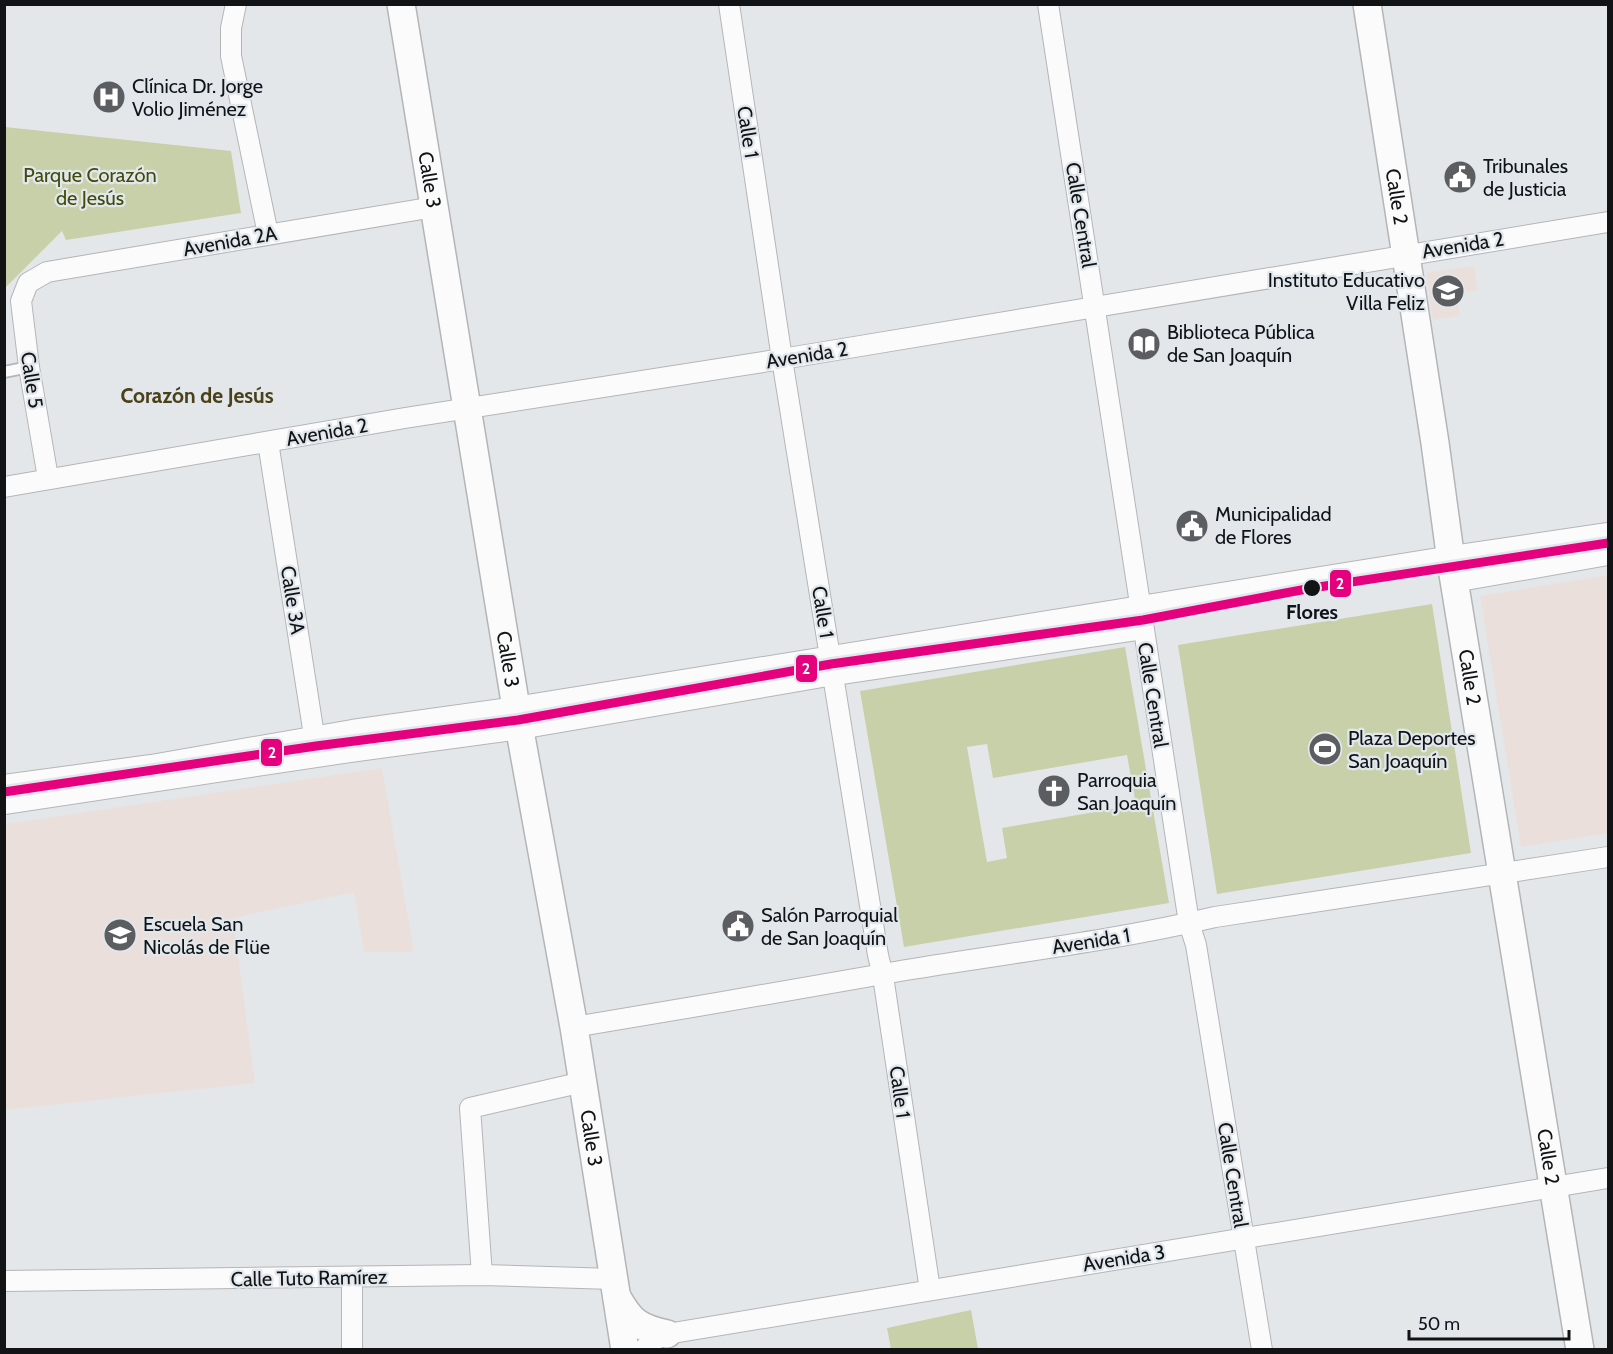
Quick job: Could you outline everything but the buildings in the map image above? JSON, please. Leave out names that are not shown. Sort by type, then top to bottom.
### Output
[{"type":"main road","name":"Calle 3","points":[[400,4],[518,718],[574,1027],[626,1350]]},
{"type":"main road","name":"Calle 2","points":[[1367,4],[1452,569],[1580,1350]]},
{"type":"main road","points":[[615,1288],[625,1311],[634,1321],[647,1330],[667,1334]]},
{"type":"street","points":[[236,4],[231,28],[231,56],[268,234]]},
{"type":"street","name":"Calle 1","points":[[729,4],[782,359],[883,976],[930,1290]]},
{"type":"street","name":"Calle Central","points":[[1048,4],[1142,607],[1143,629],[1262,1350]]},
{"type":"street","name":"Avenida 2A","points":[[28,282],[47,272],[434,207]]},
{"type":"street","name":"Avenida 2","points":[[4,487],[1608,222]]},
{"type":"street","name":"Calle 5","points":[[28,282],[21,301],[29,367],[48,478]]},
{"type":"street","name":"Calle 3A","points":[[268,442],[318,757]]},
{"type":"street","points":[[1452,569],[1608,533]]},
{"type":"street","points":[[4,804],[318,757],[518,718],[832,666],[1142,607],[1452,569],[1608,555]]},
{"type":"street","points":[[832,666],[1143,629]]},
{"type":"street","points":[[4,785],[151,765],[314,736],[518,718]]},
{"type":"street","name":"Avenida 1","points":[[574,1027],[883,976],[1215,917],[1608,857]]},
{"type":"street","points":[[482,1275],[470,1108],[582,1082]]},
{"type":"street","name":"Avenida 3","points":[[643,1350],[654,1340],[667,1334],[1608,1178]]},
{"type":"street","name":"Calle Tuto Ramírez","points":[[4,1281],[482,1275],[615,1288]]},
{"type":"street","points":[[351,1277],[352,1350]]},
{"type":"lane","points":[[4,372],[29,367]]},
{"type":"shaded area","name":"Instituto Educativo Villa Feliz","points":[[1474,266],[1478,290],[1456,293],[1460,316],[1433,320],[1426,273]]},
{"type":"shaded area","points":[[1608,575],[1608,833],[1521,847],[1480,596]]},
{"type":"shaded area","name":"Escuela San Nicolás de Flüe","points":[[382,768],[414,952],[364,952],[354,892],[233,918],[255,1083],[5,1110],[5,824]]},
{"type":"green space","name":"Parque Corazón de Jesús","points":[[5,127],[231,151],[241,213],[66,240],[62,231],[5,288]]},
{"type":"green space","name":"Plaza Deportes San Joaquín","points":[[1432,604],[1471,853],[1217,894],[1178,645]]},
{"type":"green space","points":[[1125,647],[1169,903],[904,947],[860,691]],"holes":[[[987,744],[993,778],[1127,755],[1136,805],[1002,828],[1007,858],[987,862],[967,747]]]},
{"type":"green space","points":[[971,1310],[978,1349],[891,1349],[887,1328]]},
{"type":"rail line","name":"2","points":[[4,792],[316,746],[518,720],[831,664],[1143,620],[1312,588],[1608,543]]},
{"type":"place","name":"Clínica Dr. Jorge Volio Jiménez","points":[[109,97]]},
{"type":"place","name":"Tribunales de Justicia","points":[[1460,177]]},
{"type":"place","name":"Instituto Educativo Villa Feliz","points":[[1448,291]]},
{"type":"place","name":"Biblioteca Pública de San Joaquín","points":[[1144,344]]},
{"type":"place","name":"Municipalidad de Flores","points":[[1192,526]]},
{"type":"place","name":"Flores","points":[[1312,588]]},
{"type":"place","name":"Plaza Deportes San Joaquín","points":[[1325,749]]},
{"type":"place","name":"Parroquia San Joaquín","points":[[1054,791]]},
{"type":"place","name":"Salón Parroquial de San Joaquín","points":[[738,926]]},
{"type":"place","name":"Escuela San Nicolás de Flüe","points":[[120,935]]},
{"type":"district","name":"Corazón de Jesús","points":[[197,396]]}]
